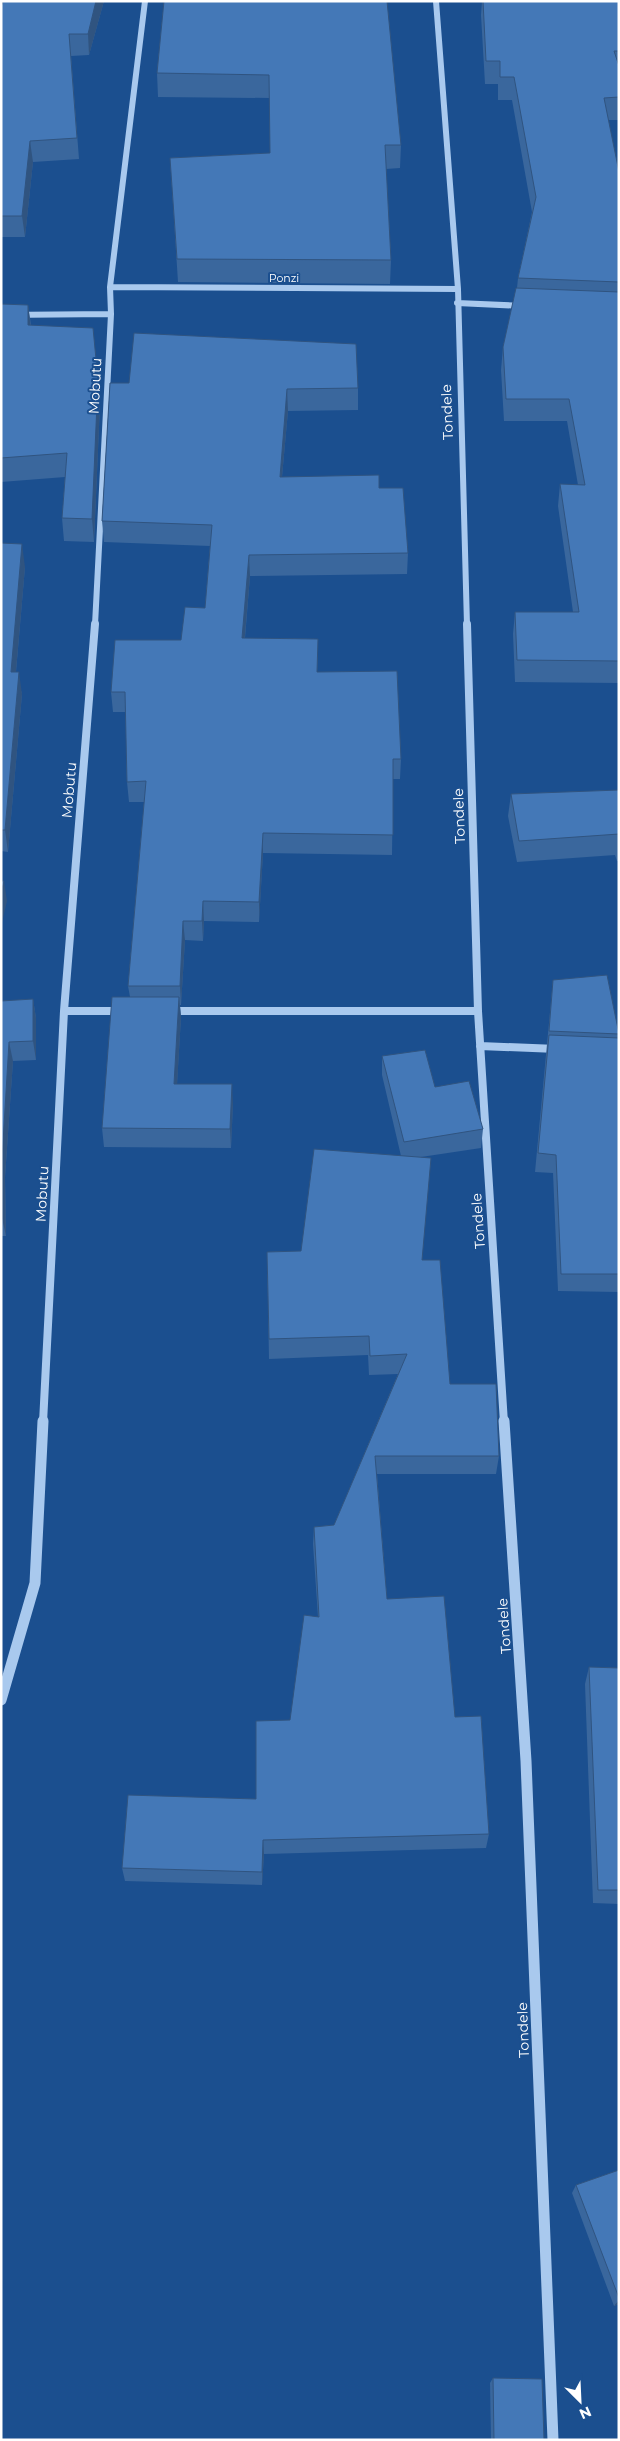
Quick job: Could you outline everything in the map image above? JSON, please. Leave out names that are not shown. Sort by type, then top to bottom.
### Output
[{"type":"street","name":"Mobutu","points":[[1,1700],[35,1582],[64,1011],[98,582],[111,314],[110,288],[145,1]]},
{"type":"street","name":"Tondele","points":[[436,1],[458,289],[478,1011],[526,1761],[553,2440]]},
{"type":"street","name":"Ponzi","points":[[110,288],[458,289]]},
{"type":"street","points":[[457,303],[533,306]]},
{"type":"street","points":[[1,315],[111,314]]},
{"type":"street","points":[[64,1011],[133,1011]]},
{"type":"street","points":[[162,1011],[478,1011]]},
{"type":"street","points":[[480,1046],[569,1050]]},
{"type":"building","points":[[3,1],[96,1],[88,34],[69,34],[77,138],[30,141],[22,216],[1,216],[1,7]]},
{"type":"building","points":[[164,1],[387,1],[401,145],[385,145],[391,260],[177,259],[170,158],[270,153],[269,75],[157,73]]},
{"type":"building","points":[[483,1],[619,1],[619,51],[614,51],[619,66],[619,97],[604,98],[619,172],[619,282],[518,278],[536,197],[514,77],[500,77],[500,61],[486,61]]},
{"type":"building","points":[[516,288],[619,292],[619,661],[517,660],[515,612],[579,612],[560,484],[585,485],[569,399],[506,399],[503,347]]},
{"type":"building","points":[[1,304],[28,305],[28,325],[93,328],[98,380],[92,519],[62,518],[67,453],[1,458]]},
{"type":"building","points":[[134,333],[356,344],[358,388],[287,389],[280,477],[379,475],[379,488],[403,488],[408,553],[249,555],[242,638],[318,639],[317,672],[397,671],[401,759],[393,759],[393,835],[263,833],[259,902],[203,901],[202,921],[183,921],[180,986],[128,986],[146,781],[127,782],[125,692],[111,692],[115,640],[181,640],[185,607],[205,608],[212,525],[102,521],[110,383],[129,383]]},
{"type":"building","points":[[1,543],[22,544],[11,672],[19,672],[5,830],[1,830]]},
{"type":"building","points":[[619,790],[619,834],[519,841],[511,794]]},
{"type":"building","points":[[1,881],[4,881],[1,893]]},
{"type":"building","points":[[607,975],[619,1034],[549,1031],[553,980]]},
{"type":"building","points":[[112,997],[179,997],[174,1084],[232,1084],[230,1129],[102,1128]]},
{"type":"building","points":[[33,999],[33,1041],[9,1042],[2,1159],[1,1218],[1,1001]]},
{"type":"building","points":[[549,1035],[619,1038],[619,1274],[561,1274],[556,1155],[538,1153]]},
{"type":"building","points":[[425,1050],[435,1087],[469,1081],[483,1129],[404,1142],[382,1056]]},
{"type":"building","points":[[314,1149],[431,1158],[422,1260],[440,1260],[450,1384],[496,1384],[499,1456],[375,1456],[387,1599],[444,1596],[455,1717],[481,1716],[489,1834],[263,1840],[262,1872],[122,1868],[128,1795],[256,1799],[256,1721],[290,1720],[304,1615],[319,1617],[314,1527],[334,1525],[407,1354],[370,1356],[369,1336],[269,1339],[267,1252],[301,1251]]},
{"type":"building","points":[[589,1667],[619,1668],[619,1890],[598,1890]]},
{"type":"building","points":[[619,2170],[619,2298],[576,2185]]},
{"type":"building","points":[[493,2378],[542,2379],[544,2440],[494,2440]]}]
